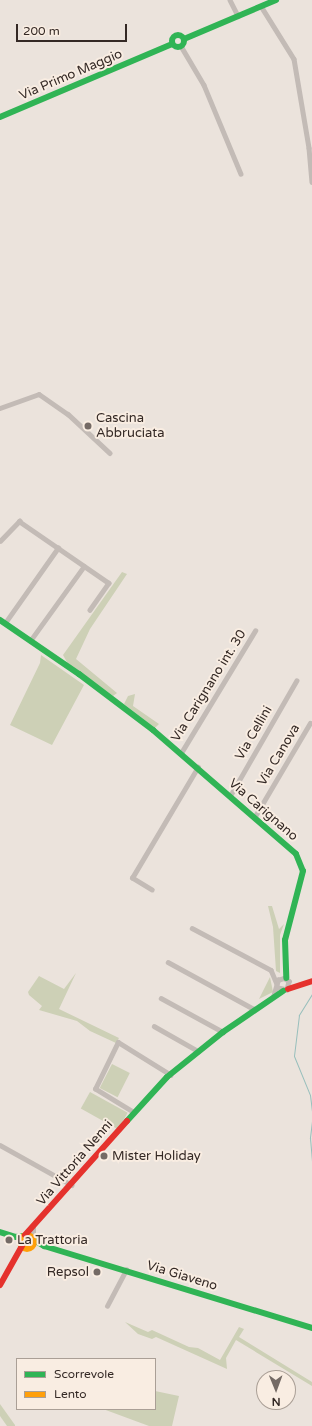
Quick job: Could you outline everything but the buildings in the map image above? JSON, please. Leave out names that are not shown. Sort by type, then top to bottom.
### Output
[{"type":"street","points":[[230,0],[238,16]]},
{"type":"street","points":[[181,46],[184,39],[276,0]]},
{"type":"street","points":[[261,6],[294,59],[309,148],[312,182]]},
{"type":"street","points":[[181,46],[176,47],[172,44],[172,39],[176,35],[184,39]]},
{"type":"street","name":"Via Primo Maggio","points":[[0,116],[172,44]]},
{"type":"street","points":[[181,46],[204,85],[242,174]]},
{"type":"street","points":[[0,408],[40,394],[68,414],[110,453]]},
{"type":"street","points":[[0,541],[18,521],[109,583],[90,610]]},
{"type":"street","points":[[2,622],[58,548]]},
{"type":"street","points":[[30,641],[84,566]]},
{"type":"street","name":"Via Carignano","points":[[2,622],[79,674],[181,753],[296,854],[301,862],[302,882],[285,940],[283,978]]},
{"type":"street","name":"Via Carignano int. 30","points":[[181,753],[255,631]]},
{"type":"street","name":"Via Cellini","points":[[230,796],[296,681]]},
{"type":"street","name":"Via Canova","points":[[254,818],[310,723]]},
{"type":"street","points":[[152,890],[132,878],[198,767]]},
{"type":"street","points":[[192,928],[271,970],[283,987]]},
{"type":"street","points":[[168,962],[254,1010]]},
{"type":"street","points":[[275,976],[283,978]]},
{"type":"street","points":[[283,978],[283,987]]},
{"type":"street","points":[[283,978],[283,987]]},
{"type":"street","points":[[283,987],[298,986],[312,981]]},
{"type":"street","name":"Via Vittoria Nenni","points":[[24,1235],[33,1228],[72,1186],[133,1112],[171,1075],[223,1032],[273,997],[283,987]]},
{"type":"street","points":[[161,998],[223,1032]]},
{"type":"street","points":[[154,1026],[198,1052]]},
{"type":"street","name":"Via Vittoria Nenni","points":[[133,1112],[95,1089],[118,1042],[171,1075]]},
{"type":"street","points":[[0,1145],[72,1186]]},
{"type":"street","points":[[0,1285],[16,1260],[32,1243],[33,1228]]},
{"type":"street","name":"Via Giaveno","points":[[0,1232],[15,1236],[24,1235],[32,1243]]},
{"type":"street","points":[[16,1260],[24,1235]]},
{"type":"street","points":[[15,1236],[21,1244]]},
{"type":"street","name":"Via Giaveno","points":[[21,1244],[32,1243],[44,1246],[312,1328]]},
{"type":"street","points":[[107,1306],[126,1270]]},
{"type":"green space","points":[[122,572],[127,574],[90,629],[76,659],[117,693],[113,696],[68,664],[63,655]]},
{"type":"green space","points":[[41,655],[84,685],[52,745],[10,725],[40,663]]},
{"type":"green space","points":[[135,694],[133,706],[159,724],[155,728],[124,704],[128,696]]},
{"type":"green space","points":[[268,906],[272,906],[279,929],[284,924],[280,935],[280,973],[276,971],[273,927]]},
{"type":"green space","points":[[76,973],[59,1009],[119,1038],[116,1043],[90,1031],[77,1021],[39,1010],[42,1006],[29,995],[28,992],[39,976],[64,989]]},
{"type":"green space","points":[[270,977],[273,992],[259,999]]},
{"type":"green space","points":[[112,1064],[130,1073],[118,1097],[100,1088]]},
{"type":"green space","points":[[90,1092],[128,1113],[118,1129],[81,1109]]},
{"type":"green space","points":[[125,1322],[148,1332],[152,1330],[189,1347],[198,1348],[220,1360],[239,1327],[244,1329],[239,1337],[293,1370],[286,1370],[236,1340],[226,1358],[227,1369],[156,1337],[152,1339],[138,1334]]},
{"type":"green space","points":[[296,1372],[312,1382],[312,1386],[296,1376]]},
{"type":"green space","points":[[156,1391],[179,1396],[172,1426],[149,1426],[106,1410],[156,1410]]},
{"type":"green space","points":[[0,1404],[15,1426],[7,1426],[0,1416]]},
{"type":"waterway","points":[[312,994],[299,1015],[294,1056],[310,1095],[312,1111]]},
{"type":"waterway","points":[[312,1121],[310,1138],[312,1163]]},
{"type":"traffic: fast","points":[[184,39],[276,0]]},
{"type":"traffic: fast","points":[[176,35],[180,35],[184,41],[180,47],[176,47],[172,43],[172,39],[176,35]]},
{"type":"traffic: fast","points":[[0,117],[172,44]]},
{"type":"traffic: fast","points":[[0,620],[79,674],[153,730],[296,854],[303,871],[285,940],[286,978]]},
{"type":"traffic: fast","points":[[127,1121],[167,1077],[223,1032],[283,991]]},
{"type":"traffic: fast","points":[[0,1232],[15,1237],[24,1236]]},
{"type":"traffic: fast","points":[[34,1240],[44,1246],[312,1328]]},
{"type":"traffic: slow","points":[[27,1235],[32,1237],[34,1242],[32,1247],[27,1249],[22,1247],[20,1242],[22,1237],[27,1235]]},
{"type":"traffic: jam","points":[[288,989],[312,981]]},
{"type":"traffic: jam","points":[[25,1235],[127,1121]]},
{"type":"traffic: jam","points":[[0,1285],[22,1246]]},
{"type":"place","name":"Cascina Abbruciata","points":[[88,426]]},
{"type":"place","name":"Mister Holiday","points":[[104,1156]]},
{"type":"place","name":"La Trattoria","points":[[9,1240]]},
{"type":"place","name":"Repsol","points":[[97,1272]]}]
